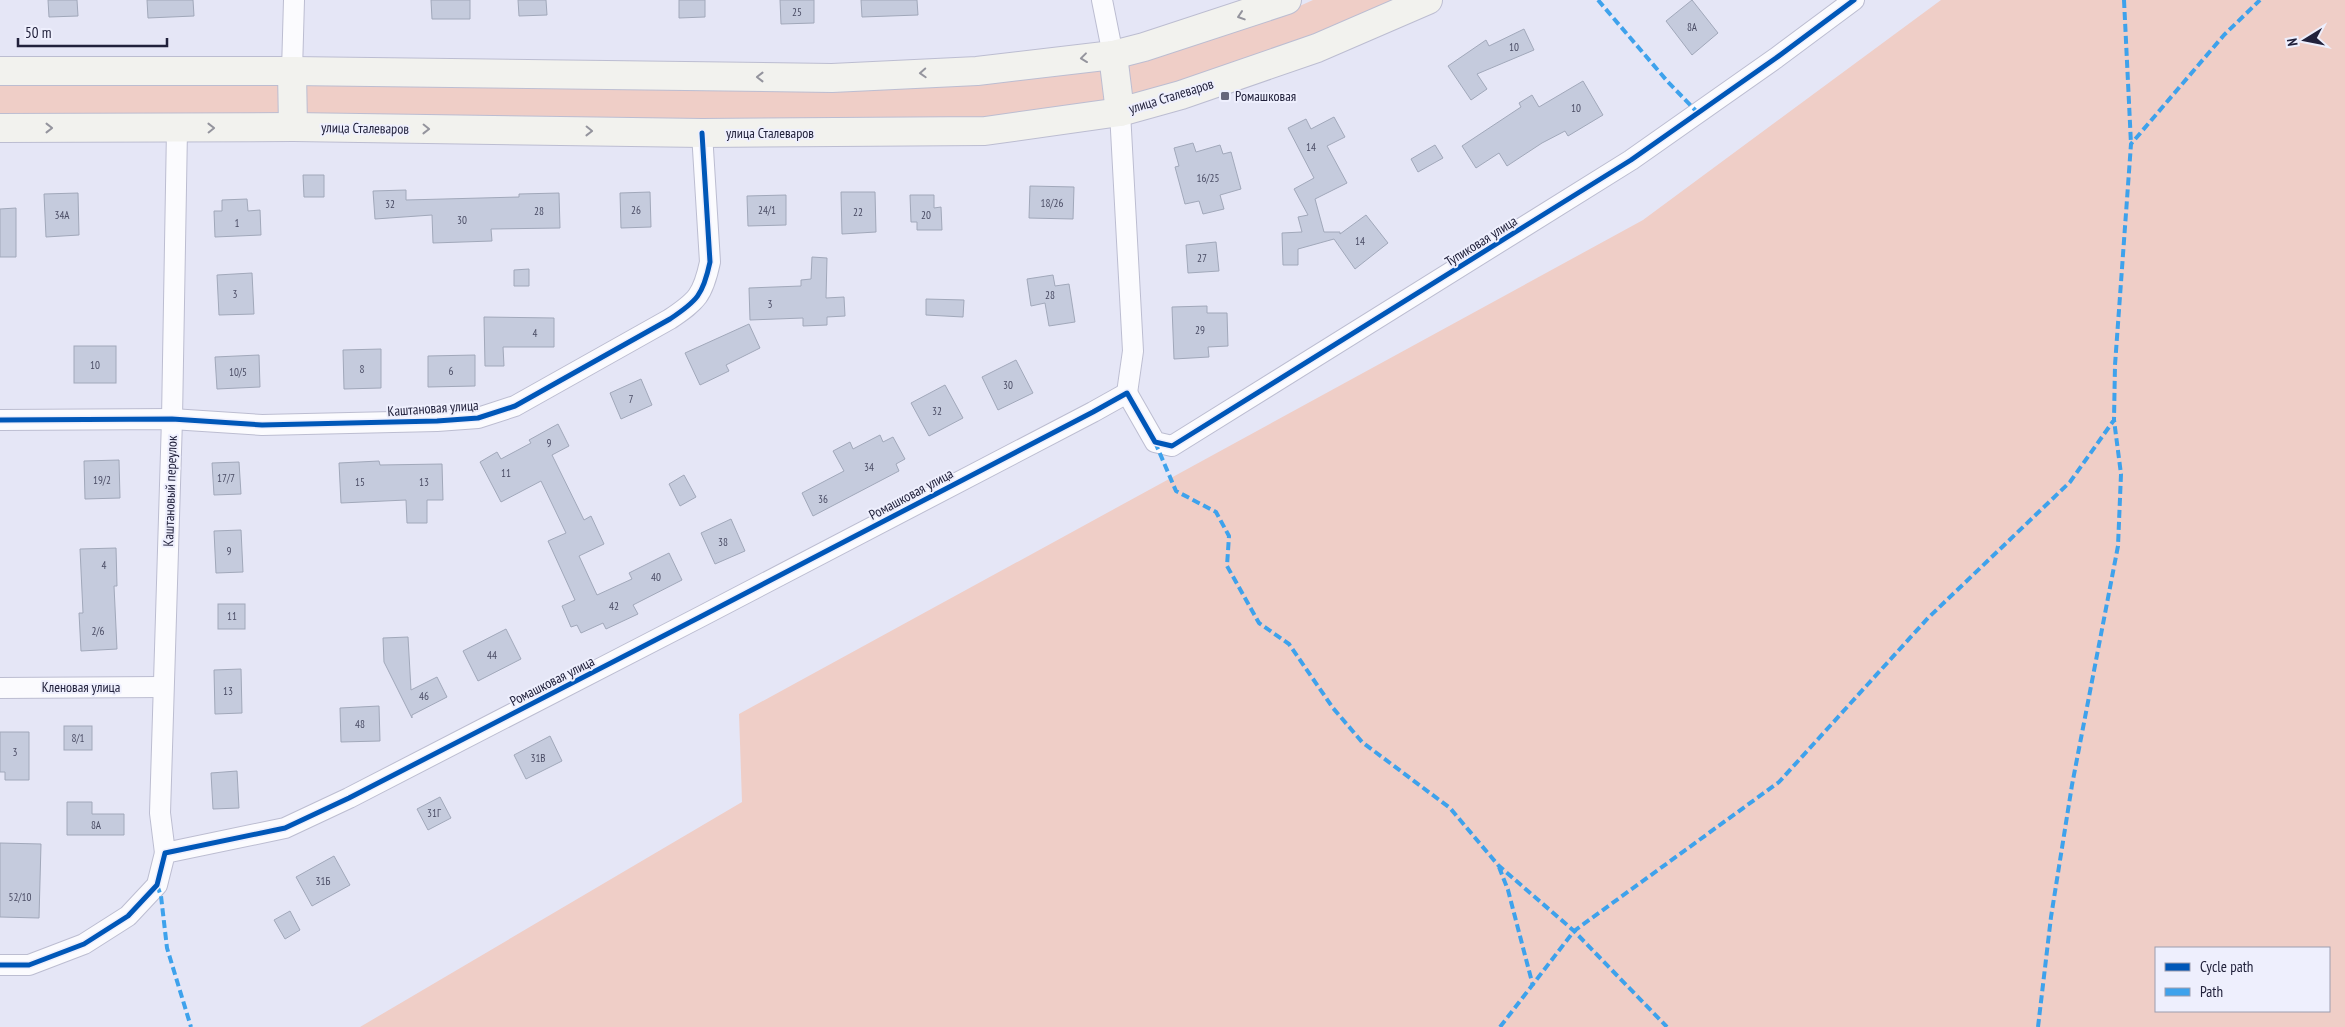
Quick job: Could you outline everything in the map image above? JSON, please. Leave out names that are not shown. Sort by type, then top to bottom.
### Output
[{"type":"main road","points":[[0,70],[292,70],[832,78],[977,71],[1113,55],[1144,47],[1287,0]]},
{"type":"main road","name":"улица Сталеваров","points":[[0,128],[293,128],[702,133],[985,131],[1120,112],[1181,94],[1317,48],[1428,0]]},
{"type":"main road","points":[[1113,55],[1120,112]]},
{"type":"main road","points":[[292,70],[293,128]]},
{"type":"street","points":[[292,70],[294,0]]},
{"type":"street","points":[[1102,0],[1113,55]]},
{"type":"street","name":"Тупиковая улица","points":[[1127,392],[1155,442],[1172,446],[1630,160],[1776,58],[1854,0]]},
{"type":"street","points":[[1120,112],[1133,350],[1127,392]]},
{"type":"street","name":"Каштановый переулок","points":[[164,853],[160,813],[162,687],[172,419],[178,129]]},
{"type":"street","name":"Каштановая улица","points":[[0,420],[172,419],[262,425],[437,421],[478,418],[515,406],[670,319],[694,303],[706,284],[710,262],[702,133]]},
{"type":"street","name":"Ромашковая улица","points":[[164,853],[285,828],[322,811],[700,618],[1084,417],[1127,392]]},
{"type":"street","name":"Кленовая улица","points":[[0,688],[162,687]]},
{"type":"street","points":[[0,965],[29,965],[84,944],[128,916],[157,885],[164,853]]},
{"type":"shaded area","points":[[1313,0],[1405,0],[1383,11],[1196,78],[1134,94],[1128,90],[1123,70],[1129,62],[1282,14]]},
{"type":"shaded area","points":[[1941,0],[2345,0],[2345,1027],[360,1027],[742,802],[739,714],[1643,220]]},
{"type":"shaded area","points":[[1101,67],[1105,101],[1020,116],[858,124],[305,114],[305,84]]},
{"type":"shaded area","points":[[0,78],[279,84],[281,106],[278,114],[0,117]]},
{"type":"building","points":[[48,0],[77,0],[78,16],[49,17]]},
{"type":"building","points":[[147,0],[193,0],[194,16],[148,18]]},
{"type":"building","points":[[431,0],[470,0],[470,19],[432,19]]},
{"type":"building","points":[[518,0],[546,0],[547,15],[519,16]]},
{"type":"building","points":[[679,0],[705,0],[705,17],[679,18]]},
{"type":"building","points":[[780,0],[814,0],[814,23],[781,24]]},
{"type":"building","points":[[861,0],[917,0],[918,15],[862,17]]},
{"type":"building","points":[[1692,0],[1718,33],[1692,55],[1666,21]]},
{"type":"building","points":[[1524,29],[1534,50],[1477,74],[1487,89],[1471,100],[1448,66],[1486,40],[1489,46]]},
{"type":"building","points":[[1583,81],[1603,115],[1568,136],[1565,131],[1542,143],[1507,166],[1499,153],[1476,168],[1462,146],[1521,107],[1519,103],[1532,95],[1539,107]]},
{"type":"building","points":[[1334,117],[1345,137],[1327,146],[1347,183],[1315,199],[1324,232],[1340,232],[1340,234],[1366,215],[1388,243],[1355,269],[1334,239],[1298,249],[1298,265],[1283,265],[1282,233],[1302,232],[1298,217],[1308,215],[1294,189],[1314,178],[1288,128],[1306,119],[1311,129]]},
{"type":"building","points":[[1193,143],[1196,152],[1220,145],[1223,154],[1231,152],[1241,189],[1220,195],[1224,209],[1203,214],[1199,201],[1185,204],[1175,167],[1179,166],[1174,148]]},
{"type":"building","points":[[1435,145],[1443,158],[1418,172],[1411,159]]},
{"type":"building","points":[[303,175],[324,175],[324,197],[304,197]]},
{"type":"building","points":[[1030,186],[1074,187],[1073,219],[1029,218]]},
{"type":"building","points":[[406,190],[406,200],[519,197],[519,194],[559,193],[560,228],[491,229],[492,241],[433,243],[432,215],[375,219],[373,191]]},
{"type":"building","points":[[650,192],[651,227],[621,228],[620,193]]},
{"type":"building","points":[[841,192],[875,192],[876,232],[842,234]]},
{"type":"building","points":[[78,193],[79,235],[46,237],[44,194]]},
{"type":"building","points":[[786,195],[786,225],[748,226],[747,196]]},
{"type":"building","points":[[910,195],[934,195],[934,208],[941,207],[942,230],[917,230],[917,222],[911,222]]},
{"type":"building","points":[[247,199],[248,211],[260,210],[261,235],[215,237],[214,211],[222,211],[222,200]]},
{"type":"building","points":[[16,208],[16,257],[0,257],[0,209]]},
{"type":"building","points":[[1216,242],[1219,271],[1188,273],[1186,245]]},
{"type":"building","points":[[812,257],[827,258],[826,298],[844,297],[845,316],[827,317],[827,325],[803,326],[803,318],[750,320],[749,288],[801,286],[801,280],[811,279]]},
{"type":"building","points":[[529,269],[529,286],[514,286],[514,270]]},
{"type":"building","points":[[252,273],[254,314],[219,315],[217,275]]},
{"type":"building","points":[[1053,275],[1055,286],[1069,284],[1075,322],[1049,326],[1045,303],[1031,306],[1027,279]]},
{"type":"building","points":[[926,299],[964,300],[963,317],[926,315]]},
{"type":"building","points":[[1207,306],[1207,313],[1227,313],[1228,346],[1208,347],[1209,357],[1174,359],[1172,307]]},
{"type":"building","points":[[484,317],[554,318],[554,347],[503,347],[504,366],[485,366]]},
{"type":"building","points":[[749,324],[760,348],[726,365],[729,371],[700,385],[685,353]]},
{"type":"building","points":[[74,346],[116,346],[116,383],[74,383]]},
{"type":"building","points":[[381,349],[381,388],[344,389],[343,350]]},
{"type":"building","points":[[259,355],[260,387],[217,389],[215,357]]},
{"type":"building","points":[[475,355],[475,386],[428,387],[428,356]]},
{"type":"building","points":[[1016,360],[1033,393],[998,410],[982,377]]},
{"type":"building","points":[[641,379],[652,405],[621,419],[610,393]]},
{"type":"building","points":[[945,385],[963,418],[929,436],[911,403]]},
{"type":"building","points":[[558,424],[569,446],[552,455],[584,520],[591,516],[604,544],[579,556],[597,595],[632,579],[629,573],[669,553],[682,580],[633,605],[638,614],[606,629],[603,623],[581,633],[577,625],[571,627],[562,606],[575,600],[548,541],[566,533],[541,481],[501,502],[480,462],[497,452],[501,459],[531,443],[529,440]]},
{"type":"building","points":[[880,435],[883,442],[893,437],[905,459],[896,464],[899,471],[813,516],[802,493],[844,471],[833,451],[850,442],[853,449]]},
{"type":"building","points":[[119,460],[120,498],[85,499],[84,461]]},
{"type":"building","points":[[379,461],[380,465],[442,464],[443,500],[427,500],[427,523],[407,523],[406,500],[341,503],[339,463]]},
{"type":"building","points":[[239,462],[241,494],[214,495],[212,463]]},
{"type":"building","points":[[684,475],[696,497],[680,506],[669,484]]},
{"type":"building","points":[[731,519],[745,551],[715,564],[701,533]]},
{"type":"building","points":[[241,530],[243,572],[216,573],[214,531]]},
{"type":"building","points":[[116,548],[117,586],[114,586],[117,649],[81,651],[79,613],[83,613],[80,549]]},
{"type":"building","points":[[218,604],[245,604],[245,629],[218,629]]},
{"type":"building","points":[[506,629],[521,659],[478,681],[463,651]]},
{"type":"building","points":[[408,637],[411,690],[437,677],[447,697],[412,715],[412,718],[384,662],[383,638]]},
{"type":"building","points":[[241,669],[242,713],[215,714],[214,670]]},
{"type":"building","points":[[379,706],[380,741],[341,742],[340,708]]},
{"type":"building","points":[[64,726],[92,726],[92,750],[64,750]]},
{"type":"building","points":[[0,732],[29,732],[29,780],[5,780],[5,772],[0,772]]},
{"type":"building","points":[[550,736],[562,761],[526,779],[514,755]]},
{"type":"building","points":[[237,771],[239,808],[213,809],[211,773]]},
{"type":"building","points":[[440,797],[451,818],[428,830],[417,809]]},
{"type":"building","points":[[67,802],[92,802],[92,814],[124,814],[124,835],[67,835]]},
{"type":"building","points":[[0,843],[41,844],[39,918],[0,917]]},
{"type":"building","points":[[334,856],[350,885],[312,906],[296,877]]},
{"type":"building","points":[[290,911],[300,930],[285,939],[274,920]]},
{"type":"marked path","points":[[1598,0],[1668,82],[1698,113]]},
{"type":"marked path","points":[[2124,0],[2131,144]]},
{"type":"marked path","points":[[1500,1027],[1574,931],[1779,782],[1928,618],[2070,482],[2114,420],[2115,365],[2131,144],[2224,35],[2260,0]]},
{"type":"marked path","points":[[2038,1027],[2051,917],[2072,785],[2118,546],[2121,474],[2114,420]]},
{"type":"marked path","points":[[1155,442],[1176,491],[1216,512],[1229,536],[1227,566],[1259,623],[1289,644],[1333,708],[1362,742],[1450,808],[1498,865],[1574,931],[1667,1027]]},
{"type":"marked path","points":[[1499,867],[1508,890],[1533,986]]},
{"type":"marked path","points":[[157,885],[161,896],[167,948],[191,1027]]},
{"type":"cycle path","points":[[0,965],[29,965],[84,944],[128,916],[157,885],[165,853],[285,828],[349,798],[700,617],[1127,393],[1155,442],[1172,446],[1631,160],[1776,58],[1854,0]]},
{"type":"cycle path","points":[[0,420],[172,419],[262,425],[437,421],[478,418],[515,406],[670,319],[687,307],[698,296],[705,282],[710,262],[702,133]]},
{"type":"place","name":"Ромашковая","points":[[1225,96]]}]
